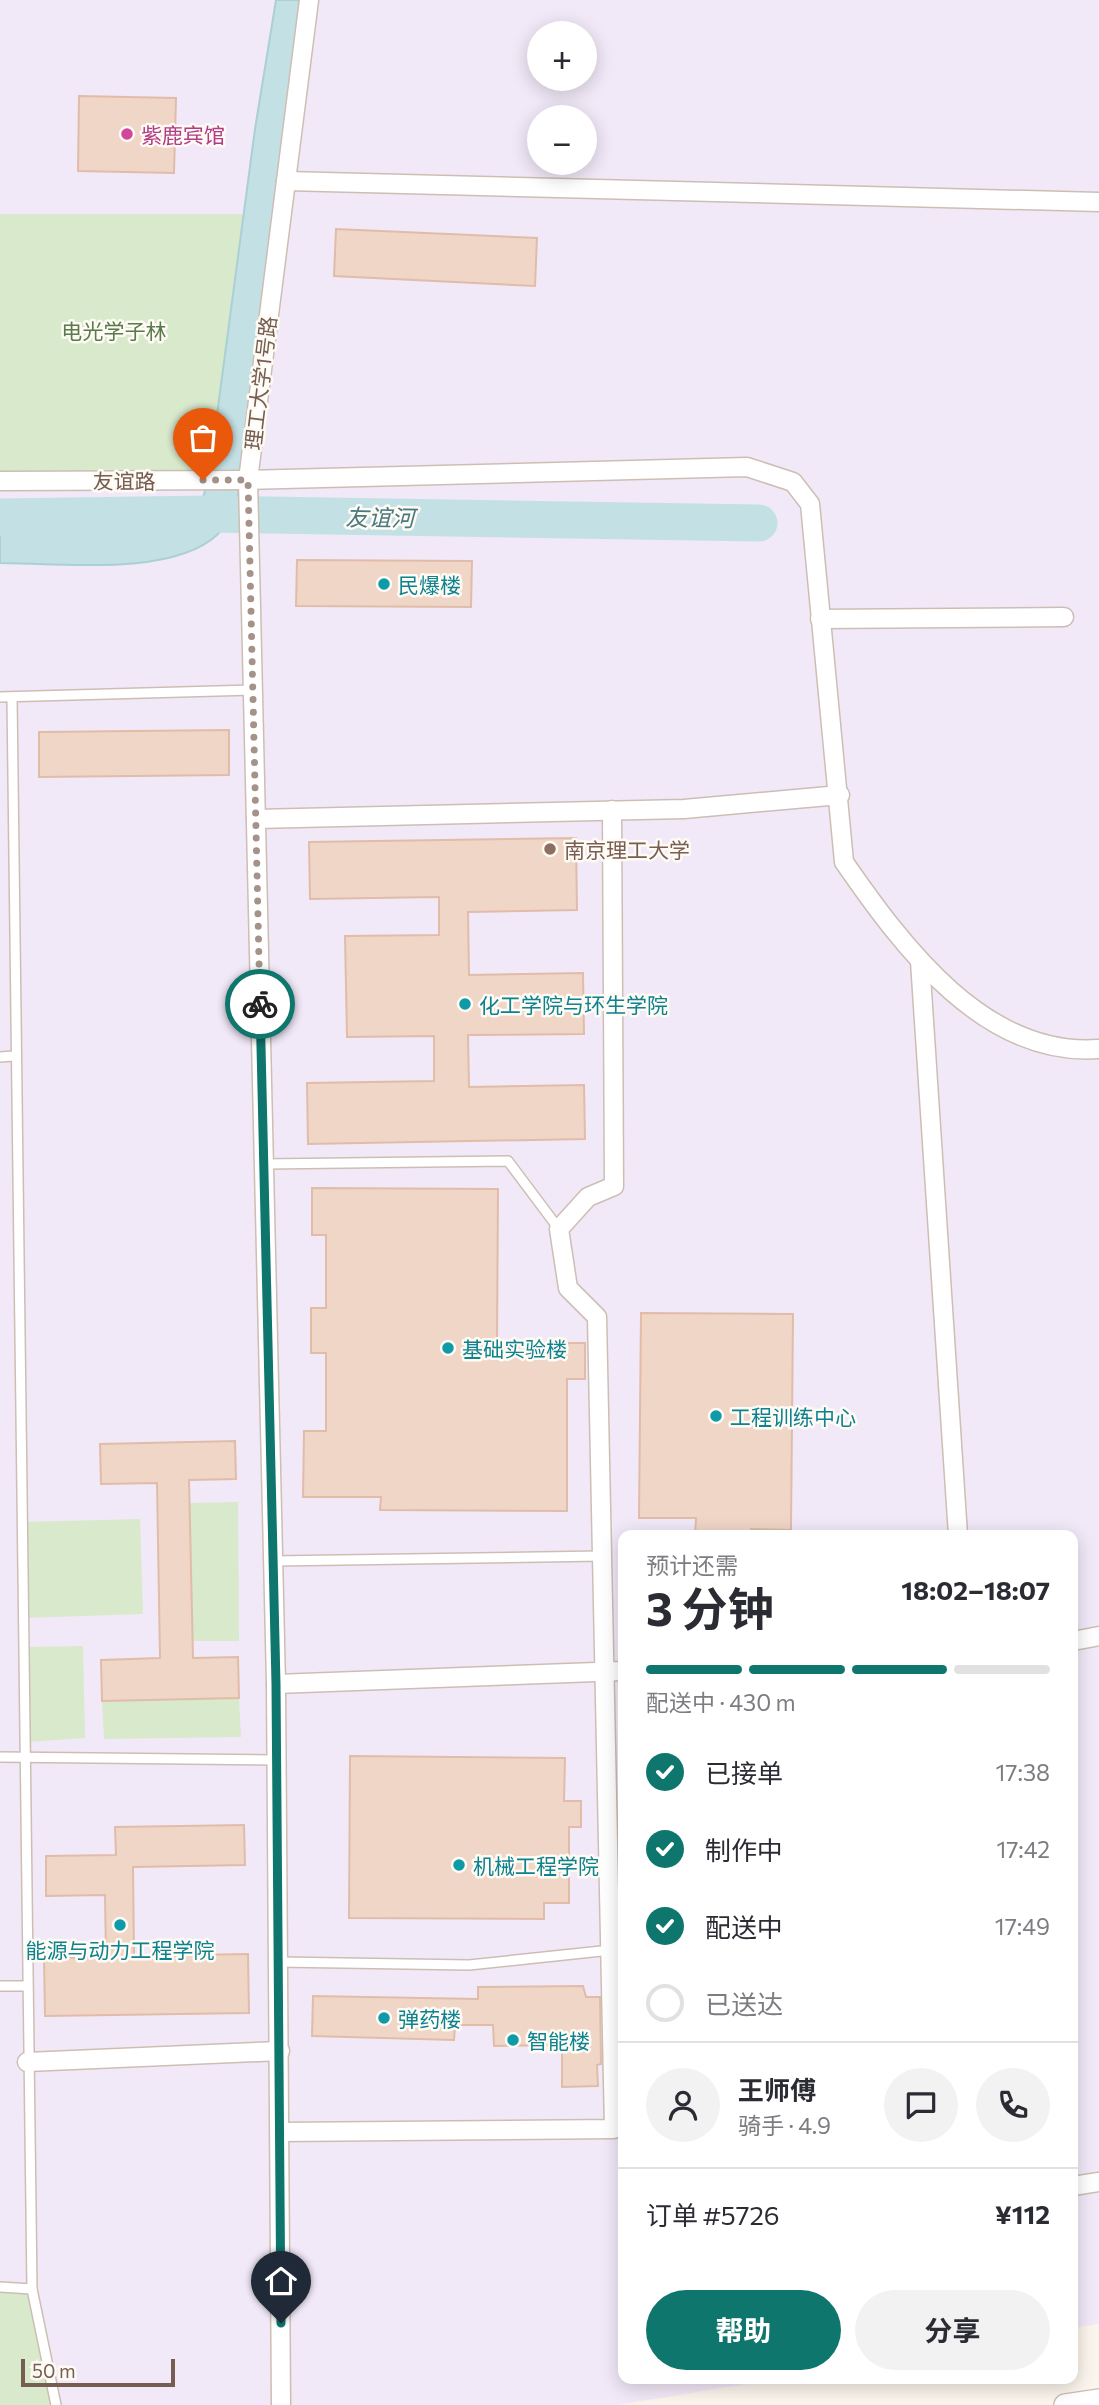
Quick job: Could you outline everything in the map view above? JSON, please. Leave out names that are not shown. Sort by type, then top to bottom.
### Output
[{"type":"street","name":"理工大学1号路","points":[[281,2405],[276,1684],[248,480],[309,0]]},
{"type":"street","points":[[286,181],[1099,202]]},
{"type":"street","name":"友谊路","points":[[0,481],[248,480],[747,467],[793,482],[810,504],[840,795],[844,862],[877,910],[920,961],[977,1012],[1028,1039],[1071,1051],[1099,1049]]},
{"type":"street","points":[[820,619],[1064,617]]},
{"type":"street","points":[[256,819],[684,809],[840,795]]},
{"type":"street","points":[[281,2132],[614,2129],[611,1951],[614,1671],[602,1556],[597,1317],[568,1288],[559,1229],[588,1197],[614,1186],[612,810]]},
{"type":"street","points":[[920,961],[958,1530]]},
{"type":"street","points":[[1078,1640],[1099,1636]]},
{"type":"street","points":[[276,1684],[614,1671]]},
{"type":"street","points":[[27,2062],[280,2051]]},
{"type":"street","points":[[1078,2185],[1099,2182]]},
{"type":"street","points":[[1065,2405],[1099,2400]]},
{"type":"lane","points":[[0,697],[253,690]]},
{"type":"lane","points":[[12,697],[14,1056],[26,1758],[27,2062],[33,2289],[56,2405]]},
{"type":"lane","points":[[0,1057],[14,1056]]},
{"type":"lane","points":[[264,1164],[508,1161],[559,1229]]},
{"type":"lane","points":[[273,1561],[602,1556]]},
{"type":"lane","points":[[0,1758],[277,1760]]},
{"type":"lane","points":[[279,1962],[469,1965],[611,1951]]},
{"type":"lane","points":[[0,1986],[27,1986]]},
{"type":"lane","points":[[0,2287],[33,2289]]},
{"type":"shaded area","name":"南京理工大学","points":[[0,0],[1099,0],[1099,2324],[1078,2327],[1078,1530],[618,1530],[618,2384],[746,2384],[618,2405],[0,2405]]},
{"type":"green space","name":"电光学子林","points":[[0,214],[249,214],[208,472],[0,474]]},
{"type":"green space","points":[[238,1502],[239,1641],[192,1641],[189,1503]]},
{"type":"green space","points":[[140,1519],[143,1614],[24,1618],[23,1522]]},
{"type":"green space","points":[[83,1646],[85,1738],[26,1742],[24,1647]]},
{"type":"green space","points":[[239,1698],[241,1737],[104,1739],[102,1701]]},
{"type":"green space","points":[[0,2287],[32,2289],[56,2405],[0,2405]]},
{"type":"water","points":[[276,0],[300,0],[237,502],[217,535],[197,548],[172,557],[113,565],[0,563],[0,522],[100,526],[155,524],[177,520],[192,513],[202,501],[209,475],[255,129]]},
{"type":"building","name":"紫鹿宾馆","points":[[79,96],[176,98],[174,173],[78,171]]},
{"type":"building","points":[[336,229],[537,238],[535,286],[334,276]]},
{"type":"building","name":"民爆楼","points":[[297,560],[472,561],[471,607],[296,606]]},
{"type":"building","points":[[229,730],[229,775],[39,777],[39,732]]},
{"type":"building","name":"化工学院与环生学院","points":[[576,838],[577,910],[468,912],[469,975],[583,973],[584,1034],[468,1035],[469,1087],[584,1085],[585,1139],[308,1144],[307,1083],[434,1081],[434,1036],[347,1037],[345,936],[439,935],[439,897],[310,899],[309,842]]},
{"type":"building","name":"基础实验楼","points":[[312,1188],[498,1189],[497,1343],[585,1343],[585,1379],[567,1379],[567,1511],[380,1510],[381,1497],[303,1497],[304,1431],[326,1431],[326,1353],[311,1353],[311,1308],[326,1308],[326,1235],[312,1235]]},
{"type":"building","name":"工程训练中心","points":[[641,1313],[793,1314],[791,1530],[695,1530],[696,1518],[639,1518]]},
{"type":"building","points":[[235,1441],[236,1479],[189,1480],[193,1658],[238,1657],[239,1698],[102,1701],[101,1660],[160,1658],[157,1483],[101,1484],[100,1444]]},
{"type":"building","name":"机械工程学院","points":[[350,1756],[565,1758],[564,1801],[581,1801],[581,1827],[569,1827],[569,1903],[544,1903],[544,1919],[349,1918]]},
{"type":"building","name":"能源与动力工程学院","points":[[244,1825],[245,1865],[133,1867],[134,1956],[248,1954],[249,2013],[45,2016],[44,1958],[106,1957],[105,1895],[46,1896],[46,1856],[116,1855],[115,1827]]},
{"type":"building","points":[[583,1986],[586,1997],[600,1997],[601,2064],[597,2065],[598,2086],[562,2087],[562,2045],[494,2046],[493,2025],[455,2025],[454,2040],[312,2036],[313,1996],[478,1999],[478,1987]]},
{"type":"waterway","name":"友谊河","points":[[0,517],[209,514],[759,523]]},
{"type":"way so far","points":[[203,480],[248,480],[260,1004]]},
{"type":"place","name":"紫鹿宾馆","points":[[127,134]]},
{"type":"place","name":"民爆楼","points":[[384,584]]},
{"type":"place","name":"南京理工大学","points":[[550,849]]},
{"type":"place","name":"化工学院与环生学院","points":[[465,1004]]},
{"type":"place","name":"基础实验楼","points":[[448,1348]]},
{"type":"place","name":"工程训练中心","points":[[716,1416]]},
{"type":"place","name":"机械工程学院","points":[[459,1865]]},
{"type":"place","name":"能源与动力工程学院","points":[[120,1925]]},
{"type":"place","name":"弹药楼","points":[[384,2018]]},
{"type":"place","name":"智能楼","points":[[513,2040]]},
{"type":"route","points":[[260,1004],[276,1684],[281,2323]]}]
